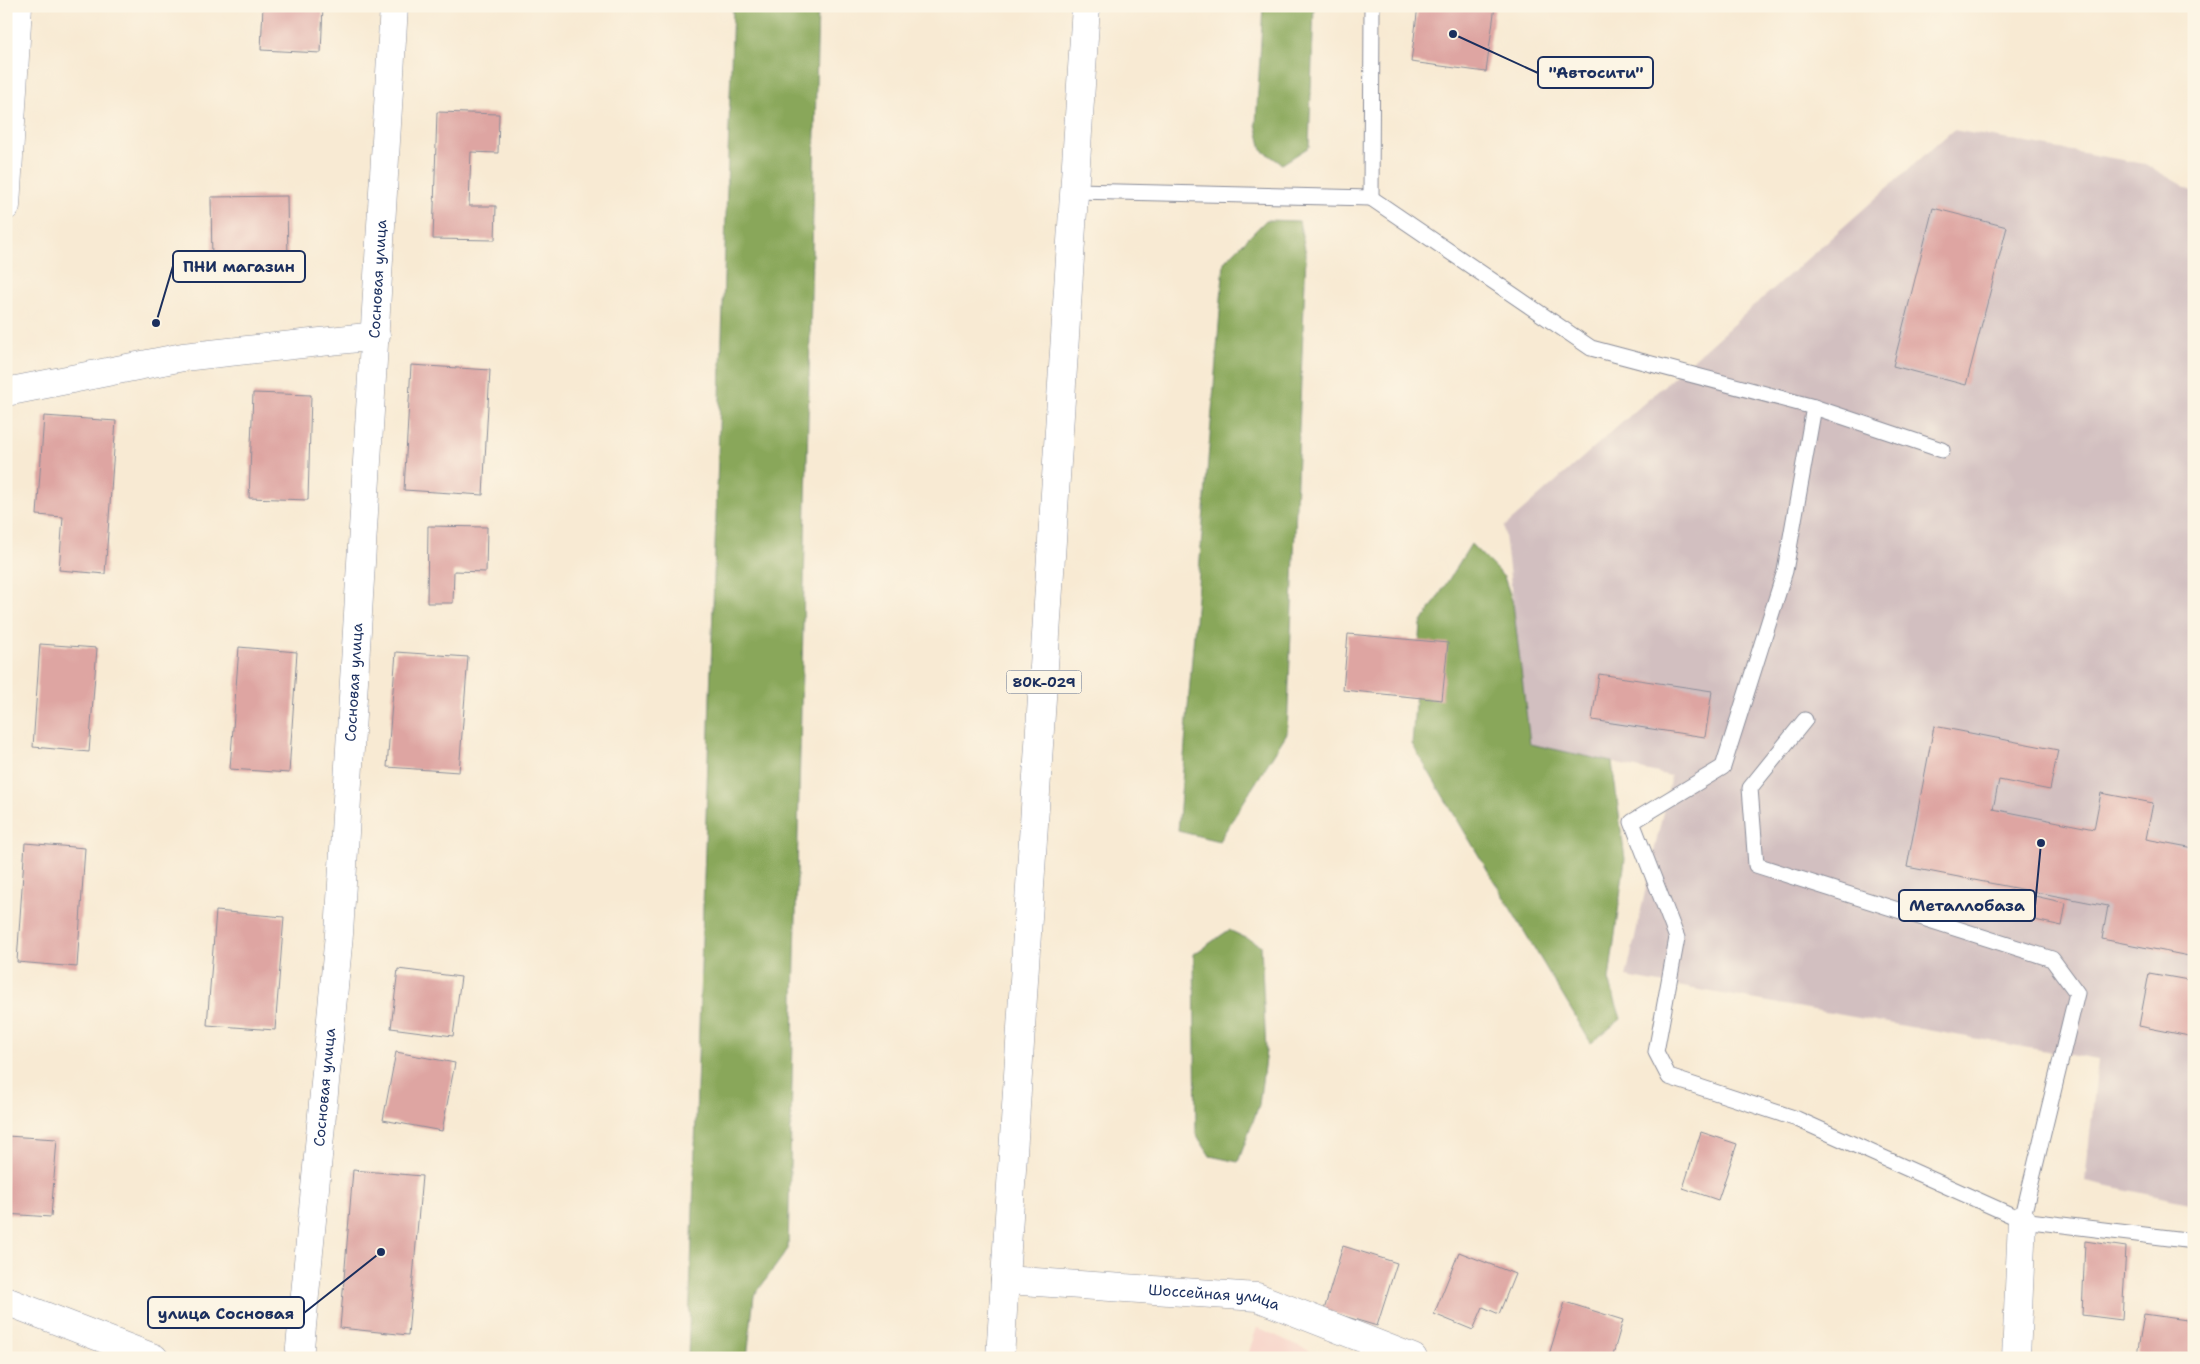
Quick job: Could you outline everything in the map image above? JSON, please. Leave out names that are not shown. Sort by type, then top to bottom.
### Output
[{"type":"street","points":[[6,206],[18,6]]},
{"type":"street","name":"Сосновая улица","points":[[299,1358],[339,934],[376,336],[394,6]]},
{"type":"street","name":"80К-029","points":[[1000,1358],[1076,190],[1086,6]]},
{"type":"street","points":[[6,392],[183,357],[376,336]]},
{"type":"street","points":[[2016,1358],[2022,1220]]},
{"type":"street","name":"Шоссейная улица","points":[[1005,1280],[1258,1297],[1412,1358]]},
{"type":"street","points":[[6,1301],[154,1358]]},
{"type":"lane","points":[[1370,198],[1372,6]]},
{"type":"lane","points":[[1076,190],[1370,198],[1591,348],[1814,407],[1942,450]]},
{"type":"lane","points":[[1814,407],[1785,572],[1724,767],[1632,822],[1677,938],[1656,1052],[1669,1077],[1797,1118],[2022,1220],[2194,1241]]},
{"type":"lane","points":[[1805,720],[1750,788],[1756,865],[2052,959],[2077,993],[2022,1220]]},
{"type":"shaded area","points":[[1953,130],[2145,164],[2194,192],[2194,1204],[2085,1181],[2098,1060],[1626,977],[1671,776],[1530,744],[1504,527]]},
{"type":"shaded area","points":[[1257,1327],[1325,1358],[1247,1358]]},
{"type":"green space","points":[[733,6],[818,6],[788,1249],[754,1296],[747,1358],[688,1358]]},
{"type":"green space","points":[[1263,6],[1314,6],[1309,147],[1282,164],[1262,150],[1256,124]]},
{"type":"green space","points":[[1266,220],[1299,221],[1306,254],[1287,733],[1219,841],[1178,831],[1224,262]]},
{"type":"green space","points":[[1471,544],[1504,577],[1513,603],[1530,744],[1612,762],[1625,859],[1609,980],[1621,1019],[1591,1043],[1412,744],[1421,624]]},
{"type":"green space","points":[[1229,930],[1261,945],[1266,1051],[1259,1105],[1238,1162],[1210,1156],[1196,1134],[1194,954]]},
{"type":"building","points":[[263,6],[323,6],[321,53],[261,50]]},
{"type":"building","points":[[1418,6],[1495,6],[1486,72],[1411,62]]},
{"type":"building","points":[[437,112],[499,114],[498,153],[471,152],[469,206],[496,206],[495,240],[433,239]]},
{"type":"building","points":[[287,196],[288,262],[212,263],[211,197]]},
{"type":"building","points":[[1933,208],[2007,227],[1966,385],[1893,366]]},
{"type":"building","points":[[411,365],[490,370],[483,495],[404,490]]},
{"type":"building","points":[[253,393],[311,395],[308,500],[249,498]]},
{"type":"building","points":[[44,416],[116,421],[105,574],[59,570],[63,517],[37,515]]},
{"type":"building","points":[[428,526],[487,527],[486,572],[454,571],[453,603],[427,603]]},
{"type":"building","points":[[1348,634],[1448,643],[1442,700],[1343,690]]},
{"type":"building","points":[[40,644],[97,648],[89,752],[33,747]]},
{"type":"building","points":[[239,647],[297,652],[289,773],[230,769]]},
{"type":"building","points":[[396,652],[468,657],[459,772],[387,767]]},
{"type":"building","points":[[1599,674],[1712,691],[1705,737],[1592,720]]},
{"type":"building","points":[[1934,726],[2058,750],[2050,790],[1999,780],[1993,809],[2094,829],[2101,793],[2153,803],[2146,839],[2194,848],[2194,957],[2102,939],[2108,906],[1907,867]]},
{"type":"building","points":[[25,843],[85,848],[77,967],[17,962]]},
{"type":"building","points":[[2008,890],[2066,903],[2062,926],[2003,913]]},
{"type":"building","points":[[216,911],[284,917],[275,1030],[207,1025]]},
{"type":"building","points":[[398,969],[461,977],[453,1036],[391,1028]]},
{"type":"building","points":[[2149,973],[2194,981],[2194,1037],[2139,1026]]},
{"type":"building","points":[[396,1052],[455,1063],[442,1131],[383,1120]]},
{"type":"building","points":[[1701,1132],[1737,1144],[1718,1200],[1683,1188]]},
{"type":"building","points":[[6,1136],[57,1139],[51,1217],[6,1214]]},
{"type":"building","points":[[353,1170],[422,1176],[408,1335],[340,1328]]},
{"type":"building","points":[[2085,1241],[2126,1247],[2122,1320],[2082,1315]]},
{"type":"building","points":[[1343,1246],[1397,1263],[1377,1326],[1324,1310]]},
{"type":"building","points":[[1459,1252],[1515,1274],[1499,1314],[1483,1307],[1473,1330],[1434,1314]]},
{"type":"building","points":[[1565,1302],[1623,1320],[1612,1358],[1548,1358]]},
{"type":"building","points":[[2144,1314],[2194,1321],[2189,1358],[2159,1358],[2137,1355]]},
{"type":"place","name":"\"Автосити\"","points":[[1453,34]]},
{"type":"place","name":"ПНИ магазин","points":[[156,323]]},
{"type":"place","name":"Металлобаза","points":[[2041,843]]},
{"type":"place","name":"улица Сосновая","points":[[381,1252]]}]
